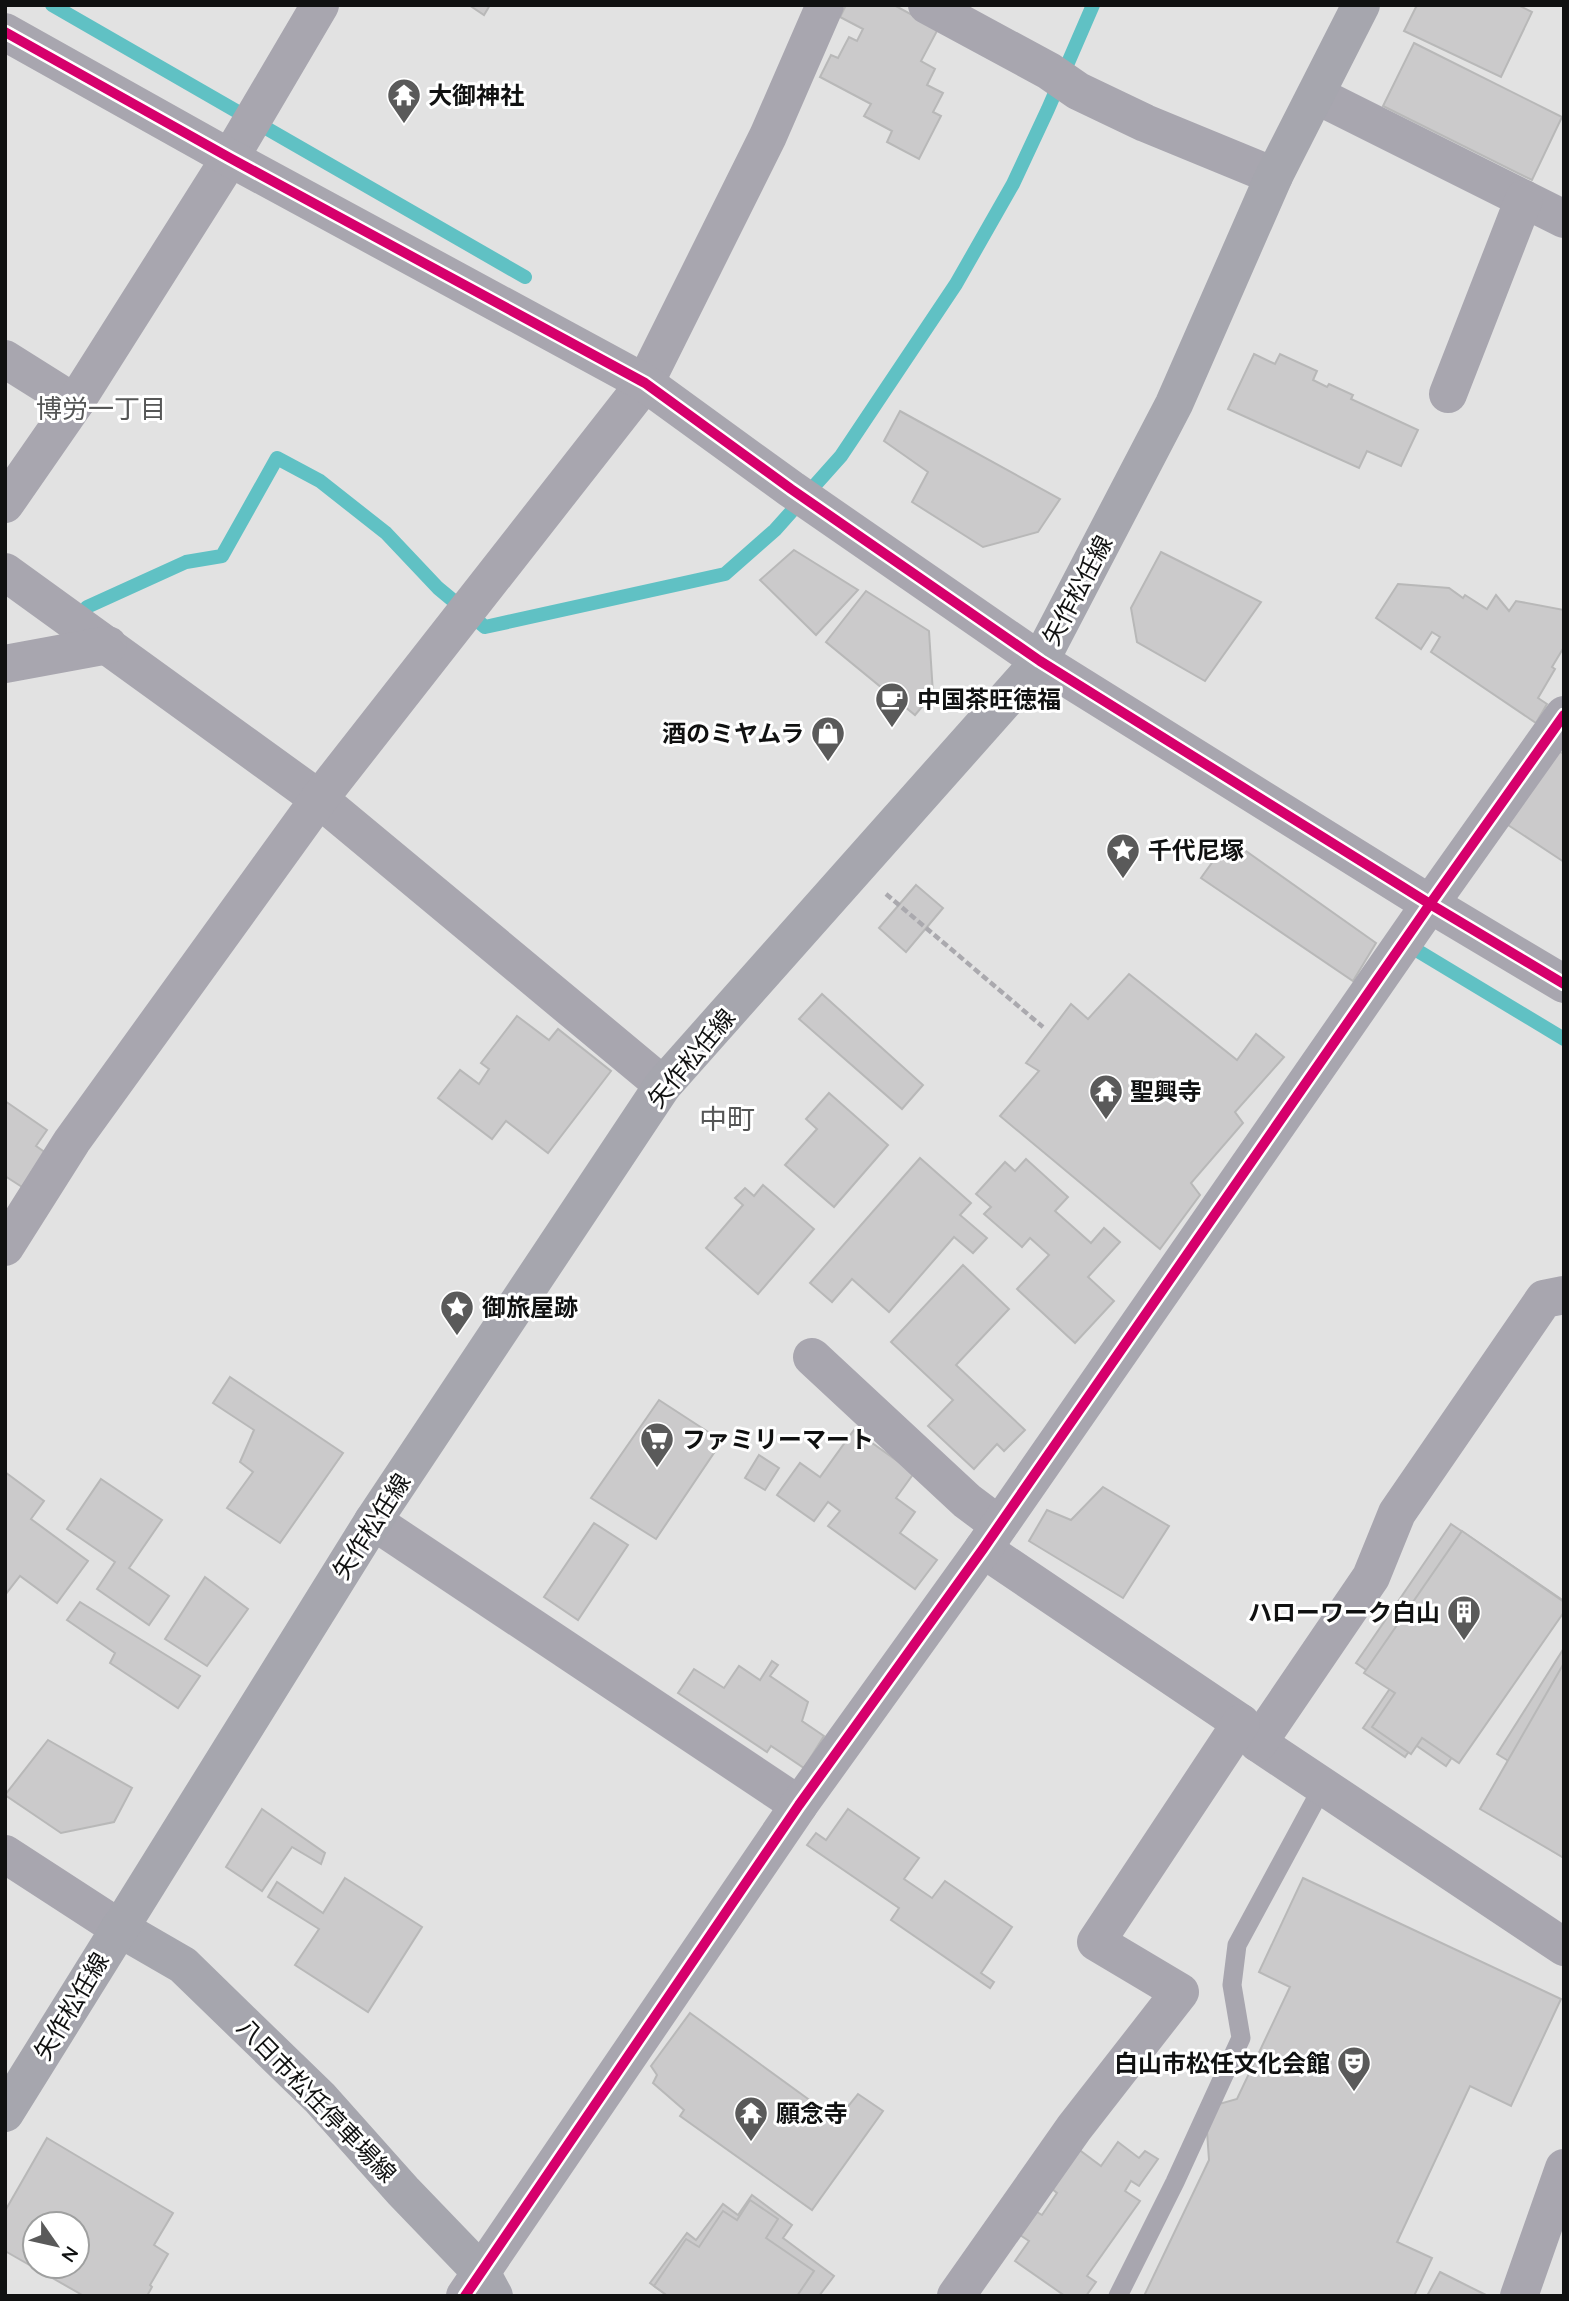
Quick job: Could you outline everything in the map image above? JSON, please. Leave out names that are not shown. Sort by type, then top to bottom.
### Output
[{"type":"main road","name":"矢作松任線","points":[[5,2113],[373,1521],[663,1085],[1040,661],[1174,404],[1274,176],[1361,5]]},
{"type":"main road","name":"八日市松任停車場線","points":[[119,1928],[183,1965],[320,2098],[403,2191],[480,2288]]},
{"type":"street","points":[[5,504],[75,403],[245,132],[320,5]]},
{"type":"street","points":[[5,1247],[72,1141],[318,799],[645,383],[768,136],[825,5]]},
{"type":"street","points":[[927,5],[1064,81],[1145,122],[1274,176]]},
{"type":"street","points":[[5,32],[245,132],[645,383],[805,499],[1040,661],[1430,904],[1564,984]]},
{"type":"street","points":[[1315,95],[1564,219]]},
{"type":"street","points":[[1448,394],[1524,199]]},
{"type":"street","points":[[5,359],[75,403]]},
{"type":"street","points":[[5,572],[318,799],[663,1085]]},
{"type":"street","points":[[5,664],[108,645]]},
{"type":"street","points":[[480,2288],[799,1805],[991,1537],[1564,715]]},
{"type":"street","points":[[956,2296],[1074,2128],[1180,1992],[1096,1941],[1250,1733],[1371,1577],[1397,1513],[1557,1289]]},
{"type":"street","points":[[812,1357],[967,1501],[991,1537],[1323,1786],[1564,1947]]},
{"type":"street","points":[[373,1521],[799,1805]]},
{"type":"street","points":[[5,1854],[119,1928]]},
{"type":"street","points":[[1519,2296],[1564,2168]]},
{"type":"lane","points":[[1118,2296],[1175,2182],[1241,2038],[1232,1985],[1237,1945],[1323,1786]]},
{"type":"path","points":[[856,869],[1044,1027]]},
{"type":"building","points":[[469,5],[490,5],[484,15]]},
{"type":"building","points":[[846,5],[894,5],[938,29],[921,61],[935,69],[927,85],[943,93],[933,112],[941,116],[919,159],[887,142],[892,131],[864,116],[871,104],[820,77],[831,55],[838,58],[849,37],[857,41],[863,29],[840,17]]},
{"type":"building","points":[[1417,5],[1518,5],[1532,12],[1501,77],[1404,31]]},
{"type":"building","points":[[1414,43],[1562,117],[1532,180],[1383,106]]},
{"type":"building","points":[[1254,354],[1275,364],[1280,354],[1317,371],[1313,380],[1353,395],[1351,399],[1418,430],[1401,466],[1367,451],[1359,468],[1228,409]]},
{"type":"building","points":[[900,411],[1060,499],[1038,532],[983,547],[912,502],[928,472],[884,441]]},
{"type":"building","points":[[794,550],[858,590],[816,635],[760,580]]},
{"type":"building","points":[[1161,552],[1261,602],[1205,681],[1137,642],[1131,608]]},
{"type":"building","points":[[1398,584],[1449,588],[1487,609],[1496,595],[1509,611],[1516,601],[1564,610],[1564,647],[1538,698],[1547,704],[1536,723],[1431,652],[1440,637],[1432,632],[1421,649],[1376,618]]},
{"type":"building","points":[[866,591],[929,631],[933,694],[915,715],[826,642]]},
{"type":"building","points":[[1557,750],[1562,753],[1564,751],[1564,862],[1508,825]]},
{"type":"building","points":[[1229,839],[1376,943],[1353,981],[1201,878]]},
{"type":"building","points":[[916,885],[943,908],[906,952],[879,928]]},
{"type":"building","points":[[1129,974],[1237,1060],[1256,1034],[1284,1057],[1235,1112],[1243,1123],[1191,1183],[1200,1195],[1160,1249],[1000,1116],[1039,1071],[1026,1063],[1071,1004],[1088,1019]]},
{"type":"building","points":[[822,994],[923,1085],[902,1109],[799,1019]]},
{"type":"building","points":[[517,1016],[549,1040],[558,1029],[611,1071],[548,1153],[506,1121],[492,1139],[438,1098],[460,1070],[479,1084],[489,1069],[481,1063]]},
{"type":"building","points":[[829,1093],[888,1145],[834,1207],[785,1165],[817,1129],[806,1119]]},
{"type":"building","points":[[5,1101],[47,1130],[36,1146],[46,1153],[22,1187],[5,1176]]},
{"type":"building","points":[[920,1158],[971,1203],[960,1215],[987,1238],[973,1253],[954,1237],[889,1312],[852,1279],[832,1302],[810,1283]]},
{"type":"building","points":[[1026,1159],[1068,1197],[1055,1211],[1091,1243],[1104,1228],[1120,1242],[1088,1277],[1114,1301],[1075,1343],[1017,1289],[1049,1255],[1030,1238],[1022,1247],[984,1214],[991,1207],[976,1194],[1005,1162],[1015,1171]]},
{"type":"building","points":[[763,1185],[814,1229],[758,1294],[706,1248],[743,1205],[735,1198],[745,1188],[754,1196]]},
{"type":"building","points":[[963,1265],[1009,1309],[956,1365],[1025,1430],[1004,1451],[997,1444],[974,1469],[928,1426],[953,1400],[891,1342]]},
{"type":"building","points":[[230,1377],[343,1453],[280,1543],[227,1508],[253,1472],[240,1462],[254,1430],[213,1403]]},
{"type":"building","name":"ファミリーマート","points":[[659,1400],[722,1441],[656,1539],[591,1498]]},
{"type":"building","points":[[854,1430],[914,1473],[896,1498],[915,1512],[900,1533],[937,1560],[915,1589],[828,1526],[840,1511],[828,1502],[814,1521],[777,1495],[800,1463],[820,1477]]},
{"type":"building","points":[[759,1455],[779,1468],[765,1490],[745,1478]]},
{"type":"building","points":[[5,1472],[44,1501],[31,1519],[88,1561],[57,1603],[20,1576],[5,1595]]},
{"type":"building","points":[[101,1479],[162,1520],[129,1568],[169,1596],[149,1625],[97,1589],[115,1562],[67,1529]]},
{"type":"building","points":[[1103,1487],[1169,1526],[1123,1598],[1029,1541],[1047,1510],[1071,1520]]},
{"type":"building","points":[[594,1523],[628,1545],[578,1620],[544,1597]]},
{"type":"building","name":"ハローワーク白山","points":[[1451,1524],[1561,1599],[1446,1766],[1414,1744],[1405,1757],[1363,1728],[1391,1687],[1356,1663]]},
{"type":"building","name":"ハローワーク白山","points":[[1462,1531],[1564,1602],[1564,1612],[1459,1763],[1422,1738],[1411,1754],[1372,1727],[1395,1693],[1364,1673]]},
{"type":"building","points":[[205,1577],[248,1609],[207,1666],[165,1639]]},
{"type":"building","points":[[80,1602],[200,1676],[178,1708],[110,1663],[115,1653],[67,1620]]},
{"type":"building","points":[[1564,1648],[1564,1858],[1488,1810],[1515,1765],[1497,1754]]},
{"type":"building","points":[[772,1661],[778,1665],[770,1676],[808,1702],[802,1721],[824,1736],[804,1768],[771,1746],[767,1752],[678,1693],[694,1669],[724,1688],[739,1666],[760,1680]]},
{"type":"building","points":[[1564,1663],[1564,1858],[1480,1809]]},
{"type":"building","points":[[48,1740],[132,1788],[114,1822],[61,1833],[5,1795]]},
{"type":"building","points":[[262,1809],[325,1853],[321,1864],[292,1847],[262,1891],[226,1867]]},
{"type":"building","points":[[848,1809],[919,1858],[904,1879],[932,1898],[945,1881],[1012,1927],[981,1973],[994,1982],[990,1988],[891,1920],[899,1908],[807,1845],[816,1833],[826,1840]]},
{"type":"building","points":[[345,1878],[422,1927],[368,2012],[295,1965],[319,1929],[268,1897],[277,1882],[323,1913]]},
{"type":"building","name":"白山市松任文化会館","points":[[1303,1878],[1561,1999],[1511,2106],[1470,2086],[1397,2242],[1432,2258],[1414,2296],[1144,2296],[1209,2160],[1207,2131],[1219,2104],[1237,2099],[1290,1987],[1259,1972]]},
{"type":"building","points":[[690,2013],[837,2120],[858,2094],[883,2111],[812,2210],[680,2116],[684,2110],[653,2083],[657,2075],[651,2066]]},
{"type":"building","points":[[47,2138],[173,2213],[154,2245],[168,2254],[150,2285],[152,2287],[147,2296],[84,2296],[56,2280],[91,2280],[91,2210],[21,2210],[21,2260],[5,2251],[5,2211]]},
{"type":"building","points":[[1118,2142],[1139,2158],[1145,2151],[1158,2159],[1139,2186],[1131,2181],[1125,2191],[1140,2201],[1087,2276],[1096,2282],[1086,2296],[1065,2296],[1015,2261],[1029,2241],[1020,2235],[1037,2212],[1042,2215],[1057,2193],[1051,2188],[1078,2149],[1101,2166]]},
{"type":"building","points":[[752,2195],[792,2225],[783,2238],[834,2276],[819,2296],[663,2296],[665,2294],[650,2283],[687,2233],[696,2240],[723,2204],[738,2215]]},
{"type":"building","points":[[750,2200],[778,2219],[766,2238],[814,2271],[797,2296],[664,2296],[665,2294],[654,2286],[686,2239],[699,2247],[723,2211],[737,2220]]},
{"type":"building","points":[[1440,2272],[1488,2296],[1427,2296]]},
{"type":"waterway","points":[[52,5],[525,277]]},
{"type":"waterway","points":[[87,607],[186,562],[222,556],[277,458],[320,481],[386,533],[438,588],[485,627],[725,574],[775,530],[841,456],[956,284],[1013,184],[1093,5]]},
{"type":"waterway","points":[[1418,951],[1564,1039]]},
{"type":"cycle path","points":[[5,32],[230,158],[645,383],[791,489],[1040,661],[1430,904],[1564,984]]},
{"type":"cycle path","points":[[465,2296],[799,1805],[983,1549],[1564,715]]},
{"type":"place","name":"大御神社","points":[[404,125]]},
{"type":"place","name":"中国茶旺徳福","points":[[892,729]]},
{"type":"place","name":"酒のミヤムラ","points":[[828,763]]},
{"type":"place","name":"千代尼塚","points":[[1123,880]]},
{"type":"place","name":"聖興寺","points":[[1106,1121]]},
{"type":"place","name":"御旅屋跡","points":[[457,1337]]},
{"type":"place","name":"ファミリーマート","points":[[657,1469]]},
{"type":"place","name":"ハローワーク白山","points":[[1464,1642]]},
{"type":"place","name":"白山市松任文化会館","points":[[1354,2093]]},
{"type":"place","name":"願念寺","points":[[751,2143]]},
{"type":"district","name":"博労一丁目","points":[[101,408]]},
{"type":"district","name":"中町","points":[[727,1118]]}]
